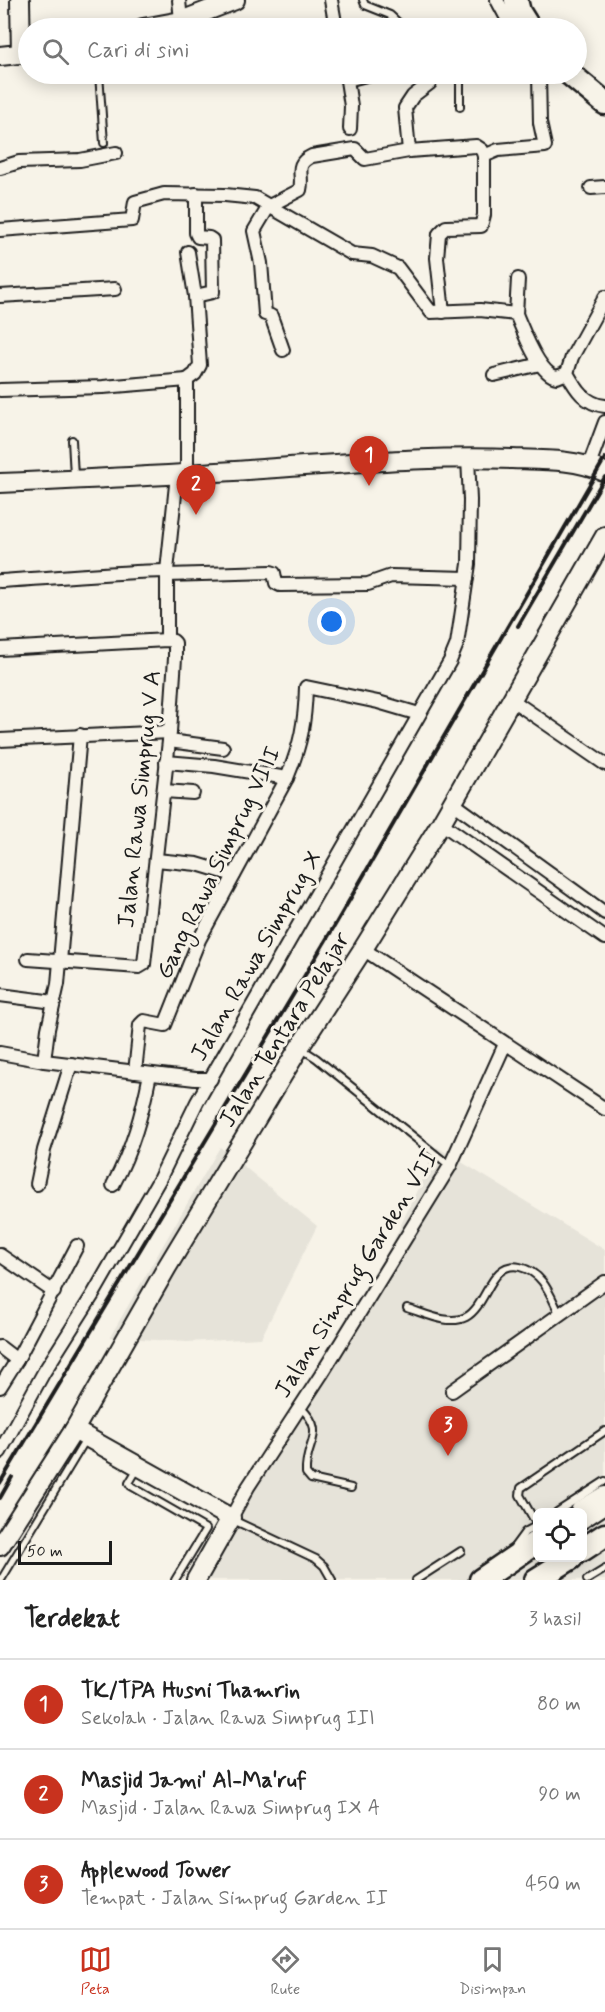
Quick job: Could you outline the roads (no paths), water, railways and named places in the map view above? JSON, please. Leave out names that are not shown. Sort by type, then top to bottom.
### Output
[{"type":"highway","points":[[516,0],[523,18]]},
{"type":"highway","points":[[582,84],[605,104]]},
{"type":"highway","points":[[587,1509],[605,1498]]},
{"type":"highway","points":[[481,1580],[533,1544]]},
{"type":"highway","points":[[537,1580],[564,1562]]},
{"type":"street","points":[[20,0],[22,18]]},
{"type":"street","points":[[179,0],[181,18]]},
{"type":"street","points":[[206,18],[235,0]]},
{"type":"street","points":[[331,0],[334,18]]},
{"type":"street","points":[[497,0],[507,18]]},
{"type":"street","points":[[0,56],[18,55]]},
{"type":"street","points":[[348,84],[351,106],[350,129]]},
{"type":"street","points":[[409,151],[405,108],[413,96],[429,84]]},
{"type":"street","points":[[484,156],[498,150],[545,146],[540,123],[539,84]]},
{"type":"street","points":[[282,350],[271,316],[265,314],[261,263],[254,231],[269,206],[300,190],[300,167],[312,156],[355,148],[365,159],[409,151],[476,146],[482,150],[484,156],[484,215],[481,226],[446,227],[439,234],[437,258],[443,312]]},
{"type":"street","points":[[0,168],[19,162],[80,160],[116,153]]},
{"type":"street","points":[[591,188],[605,187]]},
{"type":"street","points":[[195,296],[213,292],[212,240],[209,237],[198,237],[196,233],[196,194]]},
{"type":"street","points":[[0,230],[132,220],[136,201],[157,195],[196,194],[255,198],[352,254],[372,256],[398,268],[430,311],[480,310],[516,314]]},
{"type":"street","points":[[0,390],[103,387],[188,380],[200,365],[195,296],[188,252]]},
{"type":"street","points":[[518,279],[516,314],[540,364],[552,376],[557,377],[567,373]]},
{"type":"street","points":[[0,296],[116,290]]},
{"type":"street","points":[[605,297],[571,359],[567,373],[581,395],[594,405],[605,406]]},
{"type":"street","points":[[494,375],[540,364]]},
{"type":"street","points":[[0,649],[167,640],[167,573],[182,474],[188,380]]},
{"type":"street","points":[[0,483],[391,460],[468,458],[563,461],[597,469],[605,422]]},
{"type":"street","name":"Jalan Rawa Simprug X","points":[[0,1452],[44,1372],[94,1293],[159,1180],[197,1102],[450,662],[457,644],[469,558],[468,458]]},
{"type":"street","name":"Jalan Tentara Pelajar","points":[[0,1546],[74,1430],[299,1048],[453,803],[605,536]]},
{"type":"street","points":[[0,581],[73,575],[271,572],[274,573],[276,583],[280,585],[368,584],[392,576],[466,578]]},
{"type":"street","name":"Jalan Rawa Simprug V A","points":[[61,962],[142,966],[145,962],[164,791],[175,658],[175,643],[167,640]]},
{"type":"street","name":"Gang Rawa Simprug VIII","points":[[135,1072],[140,1025],[144,1021],[165,1025],[199,940],[287,778],[298,750],[305,715],[306,687],[378,702],[419,714]]},
{"type":"street","points":[[512,700],[605,764]]},
{"type":"street","points":[[44,1061],[61,962],[80,735]]},
{"type":"street","points":[[0,740],[80,735],[169,736],[223,748]]},
{"type":"street","points":[[166,762],[214,766],[287,778]]},
{"type":"street","points":[[164,791],[193,793]]},
{"type":"street","points":[[453,803],[600,909],[583,923]]},
{"type":"street","points":[[441,823],[605,938]]},
{"type":"street","points":[[156,860],[197,864],[234,874]]},
{"type":"street","points":[[363,949],[605,1109]]},
{"type":"street","points":[[27,959],[61,962]]},
{"type":"street","points":[[0,995],[54,1002]]},
{"type":"street","name":"Jalan Simprug Garden VII","points":[[226,1516],[248,1487],[300,1407],[450,1166],[505,1044]]},
{"type":"street","points":[[0,1053],[44,1061],[211,1079]]},
{"type":"street","points":[[38,1184],[44,1150],[71,1064]]},
{"type":"street","points":[[113,1185],[140,1120],[150,1074]]},
{"type":"street","points":[[0,1387],[17,1360],[77,1246]]},
{"type":"street","points":[[0,1255],[54,1292]]},
{"type":"street","points":[[452,1391],[605,1282]]},
{"type":"street","points":[[0,1347],[17,1360]]},
{"type":"street","points":[[74,1430],[138,1469],[226,1516],[193,1580]]},
{"type":"lane","points":[[363,0],[366,5],[393,18]]},
{"type":"lane","points":[[100,84],[104,142]]},
{"type":"lane","points":[[460,84],[460,107]]},
{"type":"lane","points":[[72,440],[74,480]]},
{"type":"lane","points":[[299,1048],[316,1058],[450,1166]]},
{"type":"lane","points":[[407,1308],[445,1319],[466,1317],[477,1307],[496,1275],[504,1268],[511,1266],[533,1271],[543,1279],[560,1315]]},
{"type":"lane","points":[[300,1407],[315,1424],[315,1433],[305,1464],[306,1473],[311,1479],[351,1488]]},
{"type":"lane","points":[[533,1520],[520,1495],[521,1488],[605,1431]]},
{"type":"lane","points":[[1,1580],[85,1441],[138,1469],[129,1483],[131,1486],[206,1529],[175,1580]]},
{"type":"lane","points":[[563,1508],[605,1481]]},
{"type":"lane","points":[[594,1539],[605,1511]]},
{"type":"lane","points":[[226,1516],[316,1559],[324,1566],[332,1580]]},
{"type":"lane","points":[[505,1563],[520,1537],[533,1528]]},
{"type":"lane","points":[[416,1580],[461,1551]]},
{"type":"lane","points":[[587,1580],[605,1569]]},
{"type":"railway","points":[[0,1483],[335,925],[605,458]]},
{"type":"railway","points":[[518,626],[605,477]]},
{"type":"railway","points":[[0,1498],[12,1477]]},
{"type":"place","name":"TK/TPA Husni Thamrin","points":[[369,486]]},
{"type":"place","name":"Masjid Jami' Al-Ma'ruf","points":[[196,515]]},
{"type":"place","name":"Applewood Tower","points":[[448,1456]]}]
